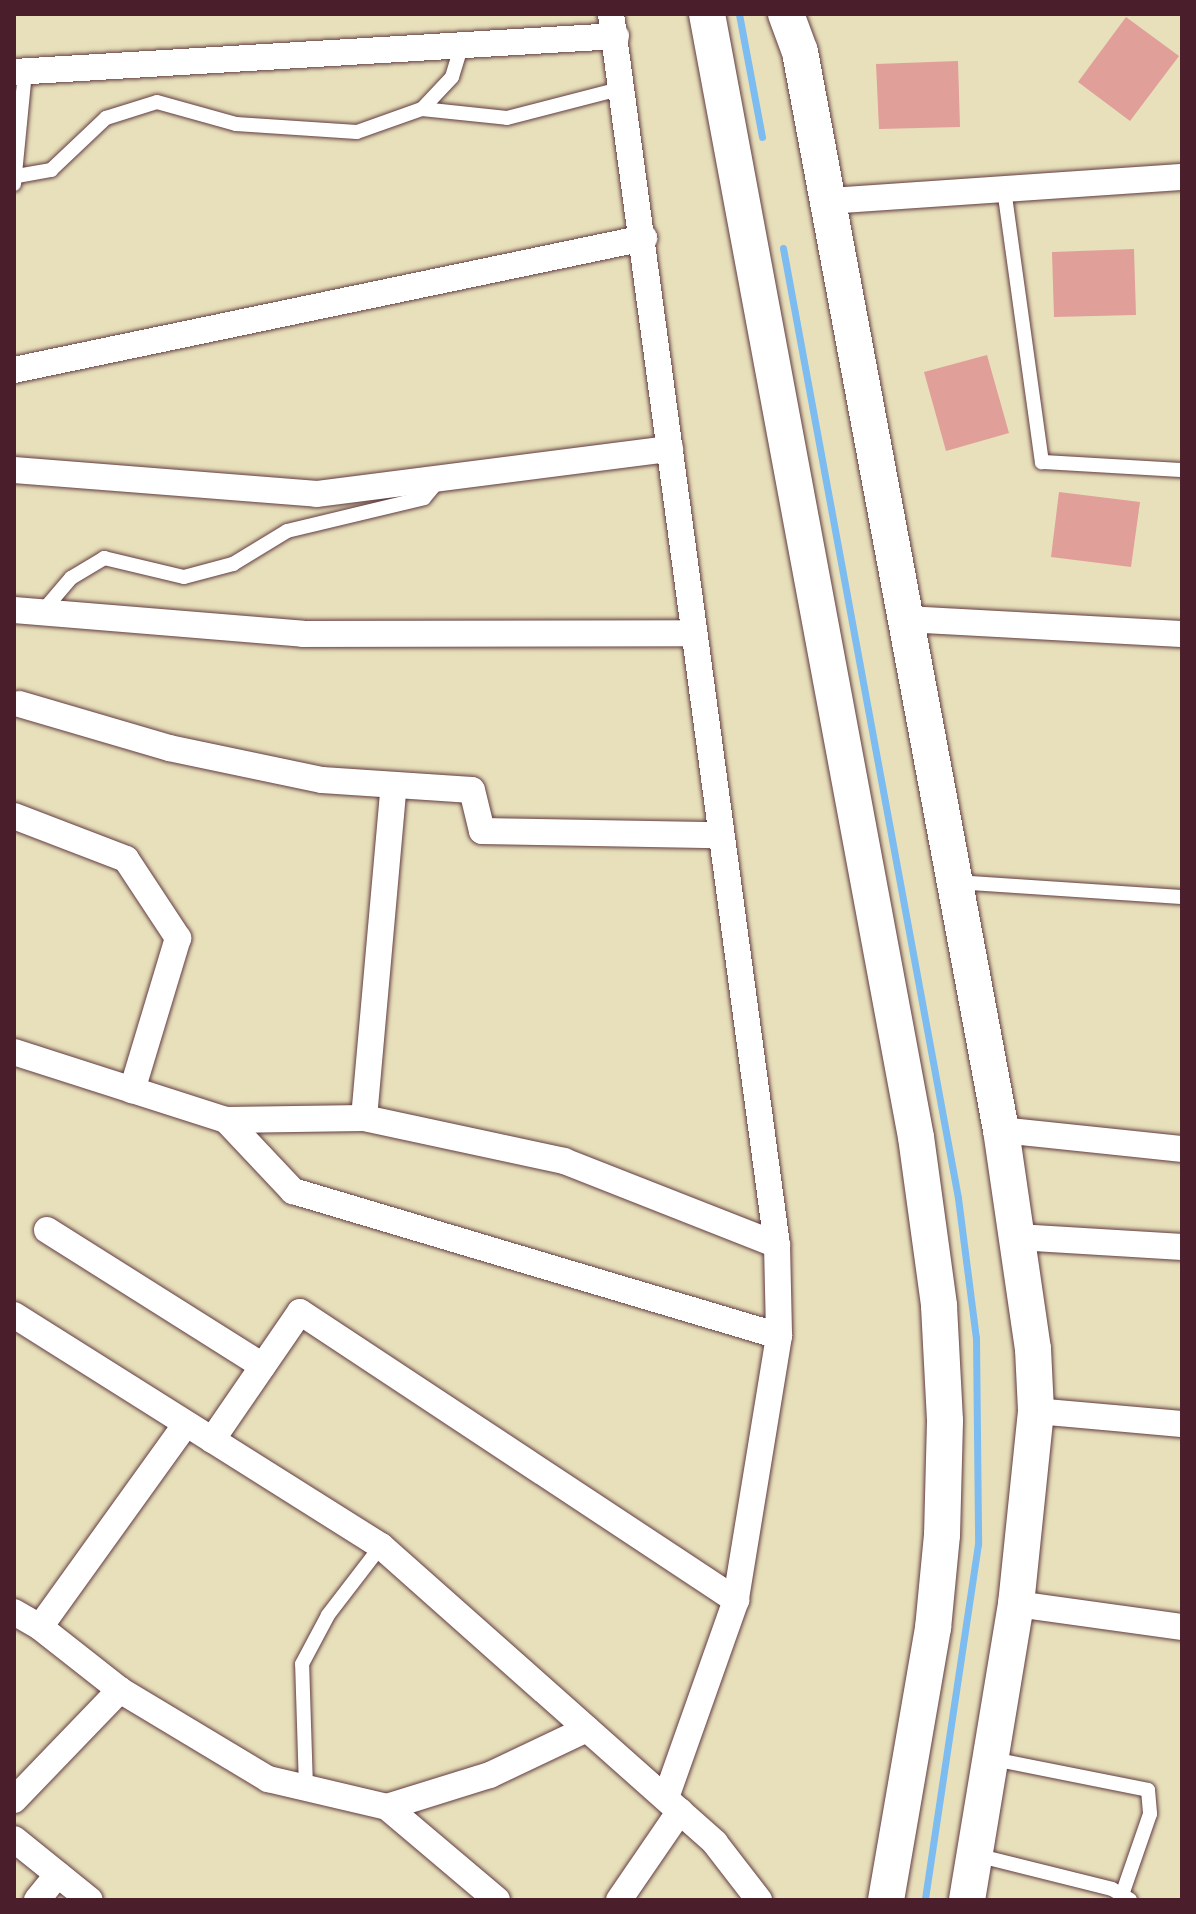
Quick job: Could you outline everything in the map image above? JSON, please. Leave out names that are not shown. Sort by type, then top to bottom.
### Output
[{"type":"main road","points":[[707,14],[916,1137],[939,1306],[945,1421],[942,1535],[933,1628],[886,1900]]},
{"type":"main road","points":[[786,14],[800,52],[829,201],[952,882],[1001,1130],[1018,1237],[1036,1411],[1016,1604],[993,1759],[967,1900]]},
{"type":"street","points":[[20,72],[462,45],[614,25],[719,835],[777,1245],[779,1336],[736,1600],[673,1805],[619,1900]]},
{"type":"street","points":[[829,201],[1182,177]]},
{"type":"street","points":[[14,370],[644,238]]},
{"type":"street","points":[[14,470],[317,494],[670,449]]},
{"type":"street","points":[[14,610],[303,634],[693,633]]},
{"type":"street","points":[[905,619],[1182,634]]},
{"type":"street","points":[[19,704],[169,748],[322,780],[472,790],[482,831],[719,835]]},
{"type":"street","points":[[364,1118],[394,785]]},
{"type":"street","points":[[14,816],[126,859],[178,938],[132,1090]]},
{"type":"street","points":[[14,1052],[226,1120],[364,1118],[564,1161],[777,1245]]},
{"type":"street","points":[[226,1120],[293,1191],[779,1336]]},
{"type":"street","points":[[1001,1130],[1182,1149]]},
{"type":"street","points":[[47,1230],[263,1366]]},
{"type":"street","points":[[1018,1237],[1182,1247]]},
{"type":"street","points":[[212,1440],[300,1312],[736,1600]]},
{"type":"street","points":[[14,1315],[381,1546],[715,1843],[759,1900]]},
{"type":"street","points":[[1036,1411],[1182,1424]]},
{"type":"street","points":[[40,1627],[186,1424]]},
{"type":"street","points":[[1016,1604],[1182,1627]]},
{"type":"street","points":[[14,1612],[40,1627],[120,1690],[268,1779],[387,1807],[497,1900]]},
{"type":"street","points":[[14,1800],[120,1690]]},
{"type":"street","points":[[387,1807],[490,1775],[587,1729]]},
{"type":"street","points":[[14,1839],[90,1900]]},
{"type":"street","points":[[37,1900],[58,1874]]},
{"type":"lane","points":[[422,109],[452,77],[462,45]]},
{"type":"lane","points":[[20,72],[15,181],[51,170],[106,118],[157,102],[236,124],[357,132],[422,109],[507,118],[623,88]]},
{"type":"lane","points":[[1004,189],[1042,462],[1182,470]]},
{"type":"lane","points":[[42,612],[71,578],[104,558],[184,577],[233,564],[287,531],[424,498],[441,478]]},
{"type":"lane","points":[[952,882],[1182,897]]},
{"type":"lane","points":[[306,1788],[302,1664],[328,1615],[381,1546]]},
{"type":"lane","points":[[976,1855],[1126,1897],[1150,1814],[1148,1790],[993,1759]]},
{"type":"building","points":[[1126,17],[1179,56],[1130,121],[1078,82]]},
{"type":"building","points":[[958,61],[960,127],[879,129],[876,64]]},
{"type":"building","points":[[1134,249],[1136,315],[1054,317],[1052,252]]},
{"type":"building","points":[[987,355],[1009,433],[946,451],[924,372]]},
{"type":"building","points":[[1059,492],[1140,502],[1131,567],[1051,557]]},
{"type":"waterway","points":[[739,14],[762,137]]},
{"type":"waterway","points":[[783,248],[958,1198],[976,1338],[978,1544],[925,1900]]}]
